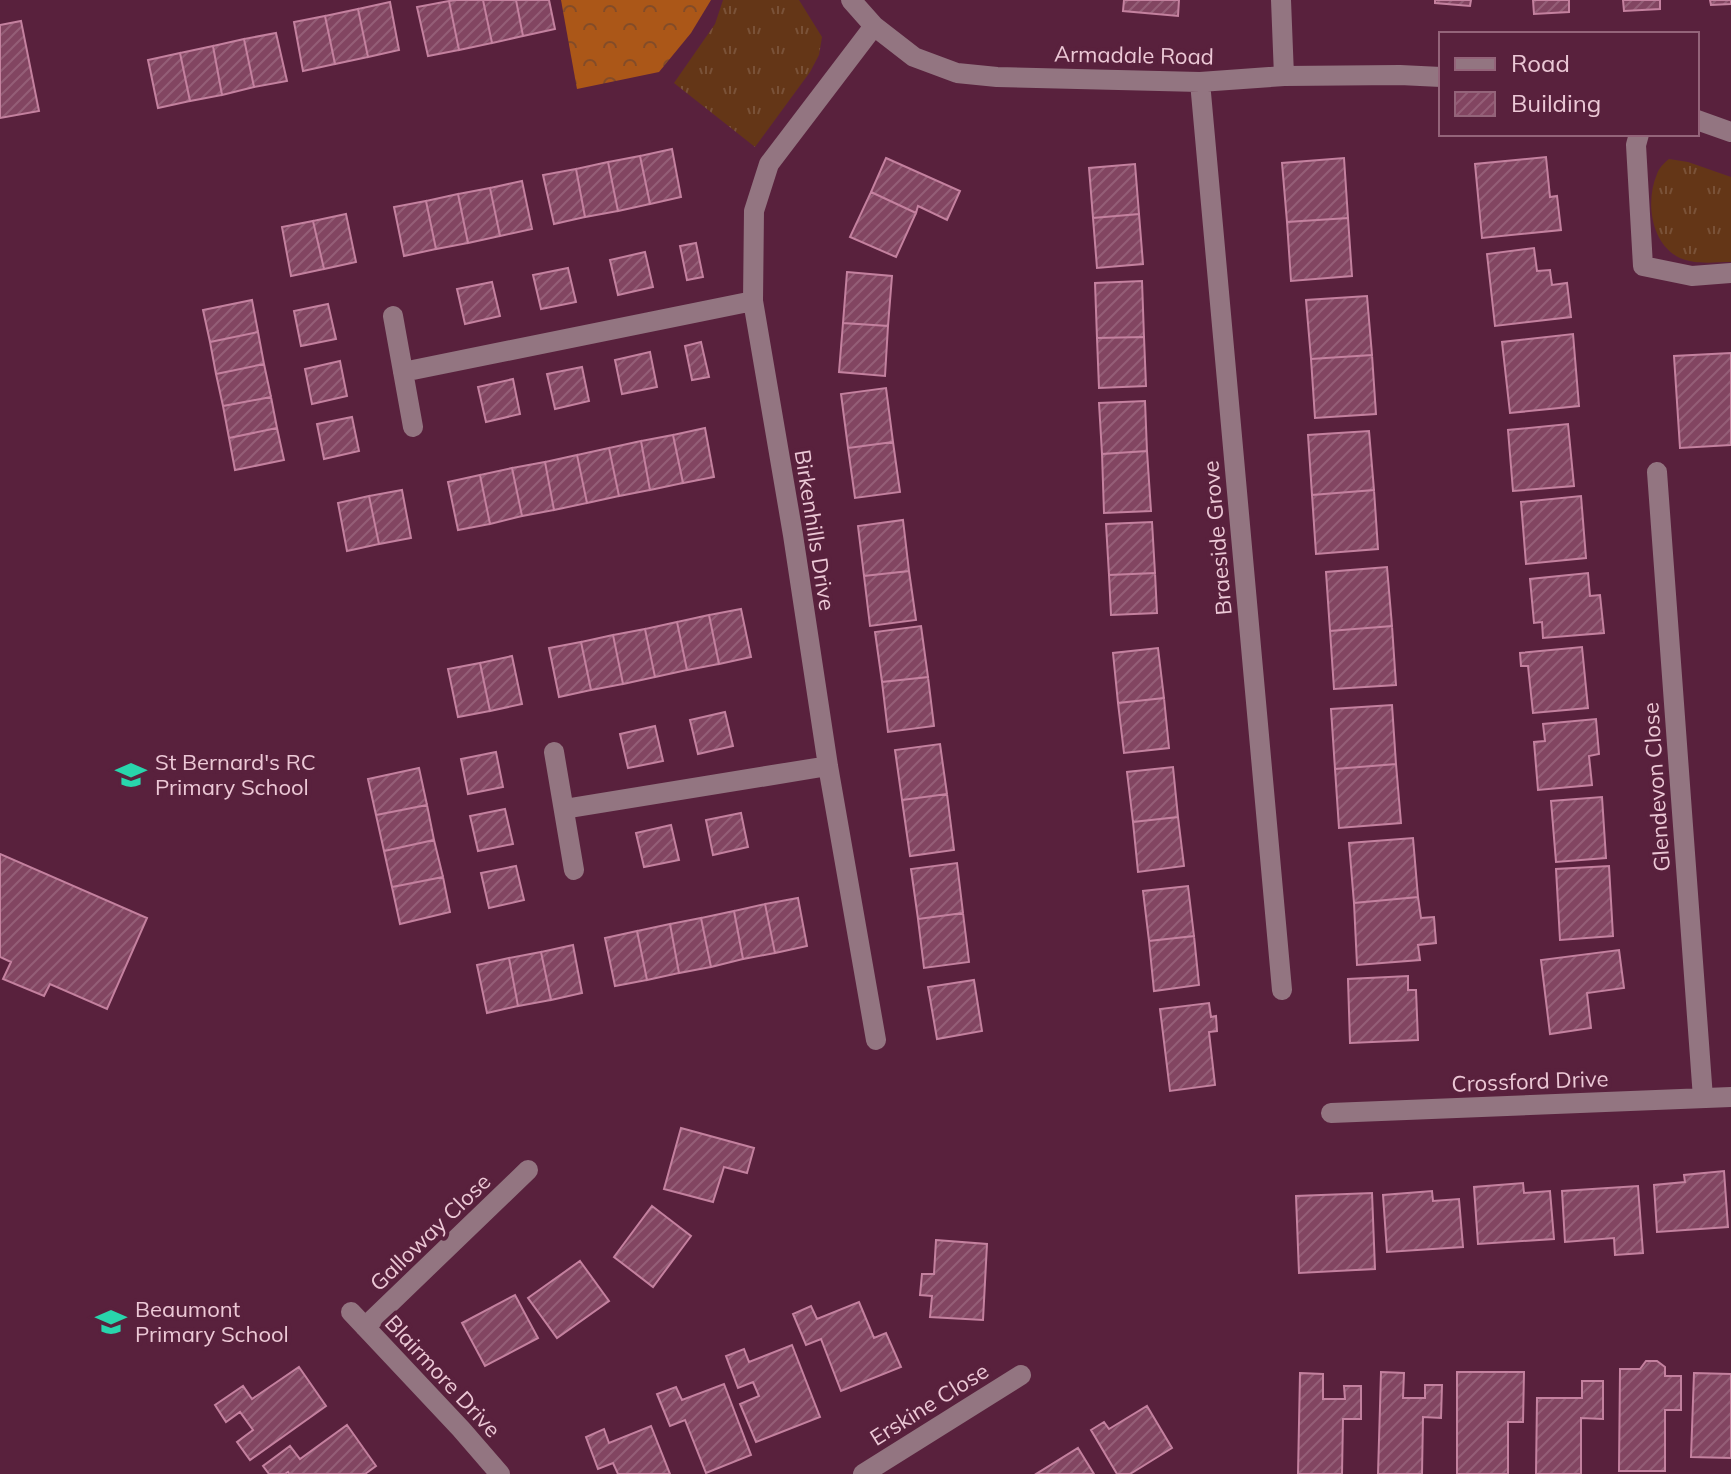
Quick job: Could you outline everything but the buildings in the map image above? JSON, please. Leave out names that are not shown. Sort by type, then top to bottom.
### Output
[{"type":"street","name":"Armadale Road","points":[[851,0],[874,26],[914,57],[957,73],[997,77],[1200,82],[1284,76],[1439,77]]},
{"type":"street","points":[[1281,0],[1284,76]]},
{"type":"street","name":"Birkenhills Drive","points":[[874,26],[769,164],[754,211],[753,301],[876,1040]]},
{"type":"street","name":"Braeside Grove","points":[[1200,82],[1282,990]]},
{"type":"street","points":[[1699,121],[1731,132]]},
{"type":"street","points":[[1638,136],[1636,145],[1643,266],[1692,276],[1731,273]]},
{"type":"street","points":[[403,372],[753,301]]},
{"type":"street","points":[[393,316],[413,427]]},
{"type":"street","name":"Glendevon Close","points":[[1657,472],[1703,1098]]},
{"type":"street","points":[[554,752],[574,870]]},
{"type":"street","points":[[564,809],[828,766]]},
{"type":"street","name":"Crossford Drive","points":[[1331,1113],[1731,1097]]},
{"type":"street","name":"Galloway Close","points":[[365,1327],[528,1170]]},
{"type":"street","name":"Blairmore Drive","points":[[351,1312],[500,1474]]},
{"type":"street","name":"Erskine Close","points":[[863,1474],[1021,1375]]},
{"type":"green space","points":[[561,0],[711,0],[691,33],[659,72],[577,89]]},
{"type":"green space","points":[[723,0],[799,0],[822,37],[819,55],[810,72],[755,147],[674,83],[715,24]]},
{"type":"green space","points":[[1669,159],[1688,162],[1731,177],[1731,262],[1686,260],[1670,252],[1662,243],[1653,221],[1651,197],[1658,172]]},
{"type":"place","name":"St Bernard's RC Primary School","points":[[131,775]]},
{"type":"place","name":"Beaumont Primary School","points":[[111,1322]]}]
